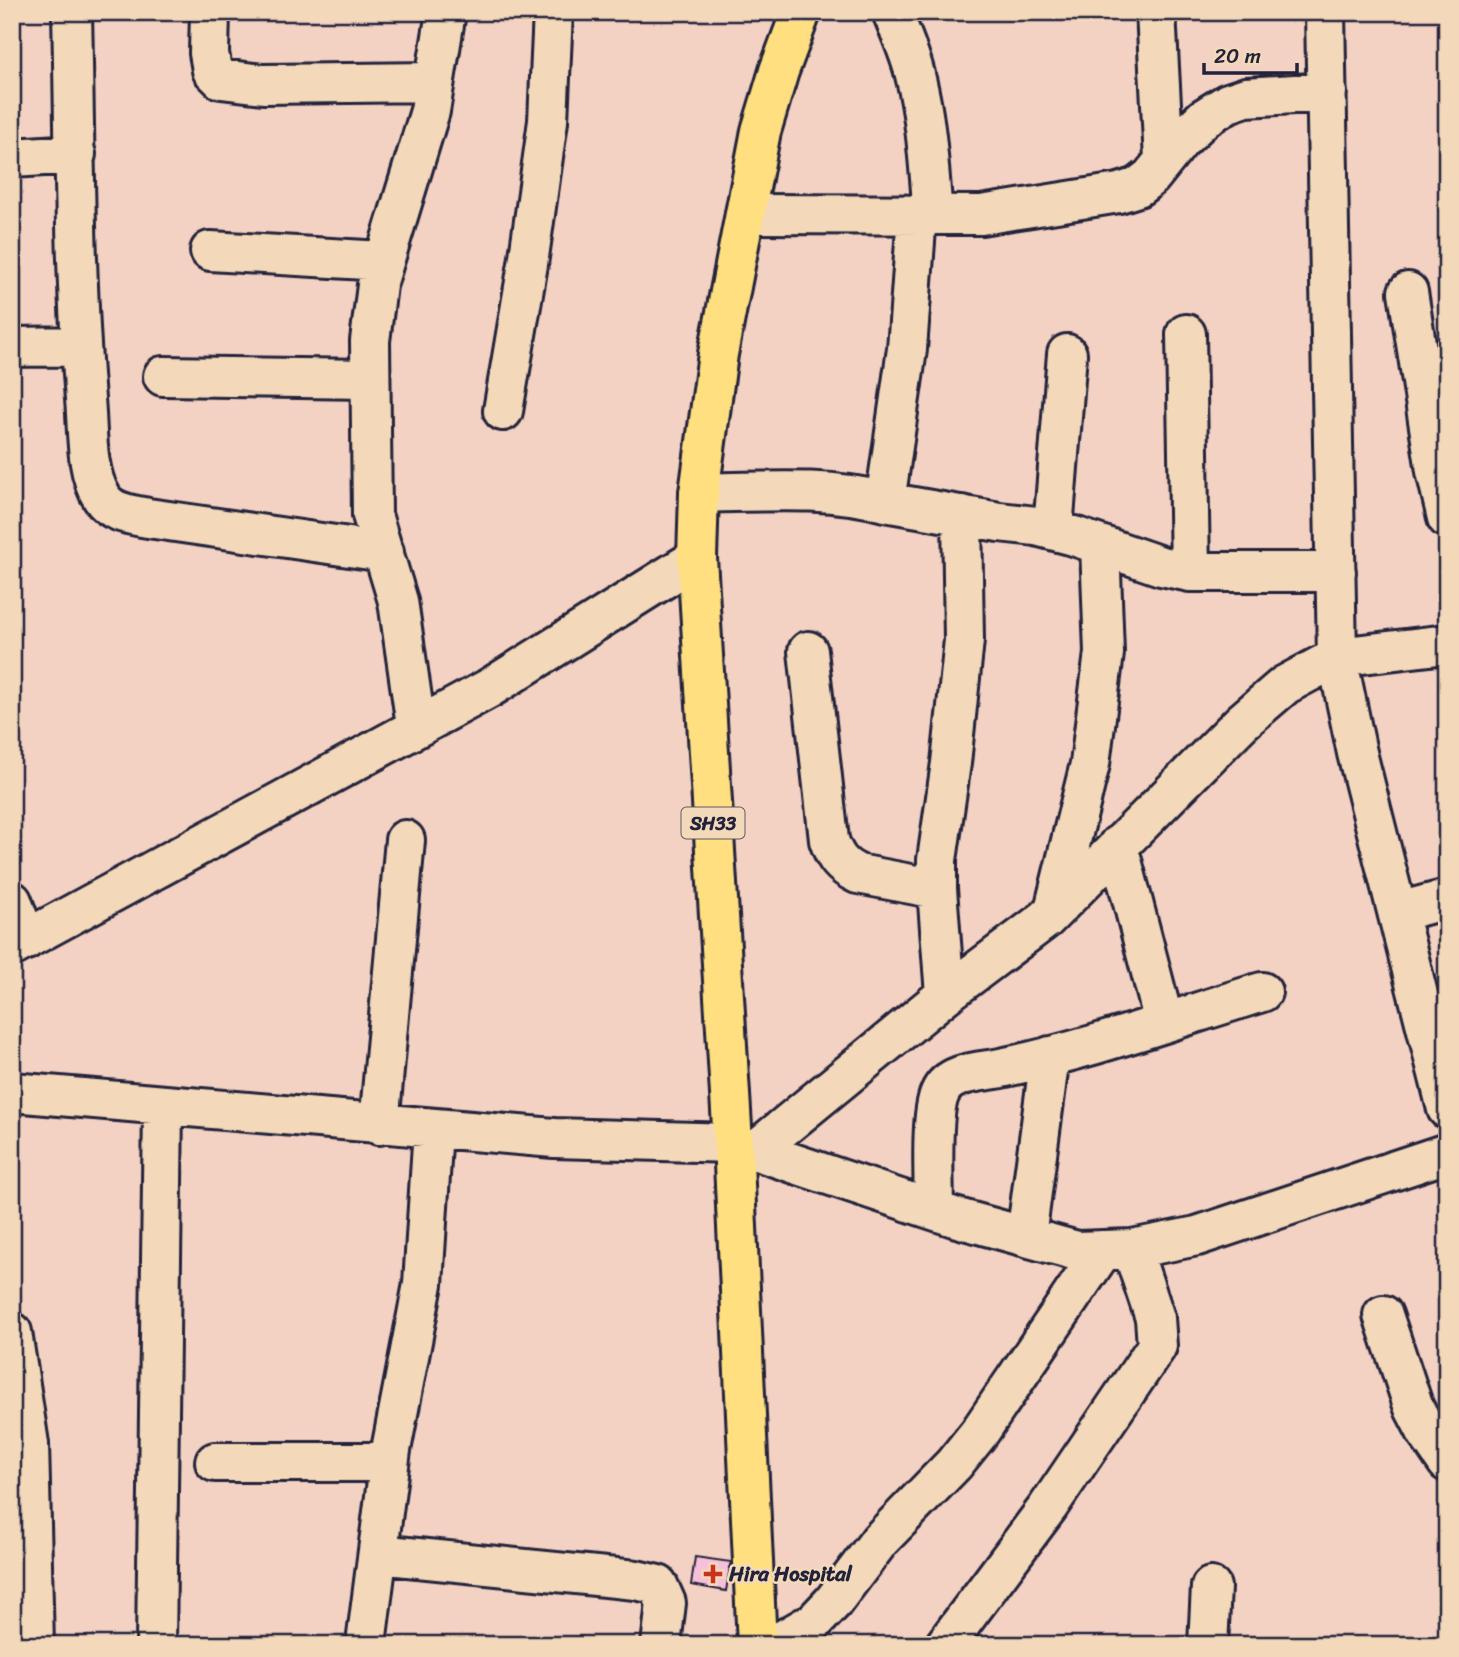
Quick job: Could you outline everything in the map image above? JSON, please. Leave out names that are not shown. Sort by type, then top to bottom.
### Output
[{"type":"main road","name":"SH33","points":[[757,1645],[745,1146],[697,558],[699,493],[718,354],[761,131],[801,12]]},
{"type":"street","points":[[72,12],[81,346],[90,458],[94,484],[103,501],[120,513],[384,552]]},
{"type":"street","points":[[210,12],[212,70],[221,79],[263,84],[434,82]]},
{"type":"street","points":[[416,726],[398,601],[372,515],[370,341],[377,285],[421,144],[446,12]]},
{"type":"street","points":[[503,411],[528,264],[548,121],[553,12]]},
{"type":"street","points":[[885,502],[925,215],[925,129],[916,79],[892,12]]},
{"type":"street","points":[[1156,12],[1164,160]]},
{"type":"street","points":[[1325,12],[1337,657],[1357,752],[1447,1109]]},
{"type":"street","points":[[745,214],[981,215],[1119,193],[1138,187],[1151,177],[1204,118],[1228,103],[1246,97],[1327,92]]},
{"type":"street","points":[[12,158],[76,153]]},
{"type":"street","points":[[210,251],[383,261]]},
{"type":"street","points":[[1408,292],[1436,471],[1447,518]]},
{"type":"street","points":[[1186,334],[1190,572]]},
{"type":"street","points":[[12,347],[81,346]]},
{"type":"street","points":[[1053,530],[1067,354]]},
{"type":"street","points":[[163,376],[370,379]]},
{"type":"street","points":[[699,493],[829,491],[858,494],[885,502],[1053,530],[1161,566],[1190,572],[1336,572]]},
{"type":"street","points":[[945,995],[937,860],[964,640],[962,515]]},
{"type":"street","points":[[1054,910],[1090,764],[1102,667],[1104,625],[1100,545]]},
{"type":"street","points":[[12,901],[19,943],[488,689],[697,558]]},
{"type":"street","points":[[745,1146],[1054,910],[1242,722],[1285,685],[1337,657],[1447,643]]},
{"type":"street","points":[[808,651],[829,840],[835,858],[846,869],[858,874],[937,889]]},
{"type":"street","points":[[379,1125],[405,840]]},
{"type":"street","points":[[1118,845],[1164,1022]]},
{"type":"street","points":[[1398,912],[1447,899]]},
{"type":"street","points":[[934,1210],[936,1116],[940,1093],[949,1081],[1049,1056],[1262,992]]},
{"type":"street","points":[[1026,1237],[1049,1056]]},
{"type":"street","points":[[12,1092],[554,1138],[745,1146],[934,1210],[1077,1251],[1118,1250],[1197,1236],[1447,1153]]},
{"type":"street","points":[[156,1645],[163,1106]]},
{"type":"street","points":[[367,1636],[389,1462],[423,1284],[433,1129]]},
{"type":"street","points":[[774,1645],[814,1622],[833,1602],[880,1540],[954,1464],[1118,1250]]},
{"type":"street","points":[[945,1645],[1048,1507],[1157,1346],[1155,1318],[1118,1250]]},
{"type":"street","points":[[1383,1315],[1414,1408],[1447,1462]]},
{"type":"street","points":[[12,1332],[29,1444],[34,1645]]},
{"type":"street","points":[[215,1462],[389,1462]]},
{"type":"street","points":[[378,1554],[636,1580],[658,1585],[666,1603],[661,1645]]},
{"type":"street","points":[[1208,1645],[1211,1587]]},
{"type":"building","points":[[695,1557],[731,1562],[726,1591],[691,1585]]},
{"type":"place","name":"Hira Hospital","points":[[713,1574]]}]
